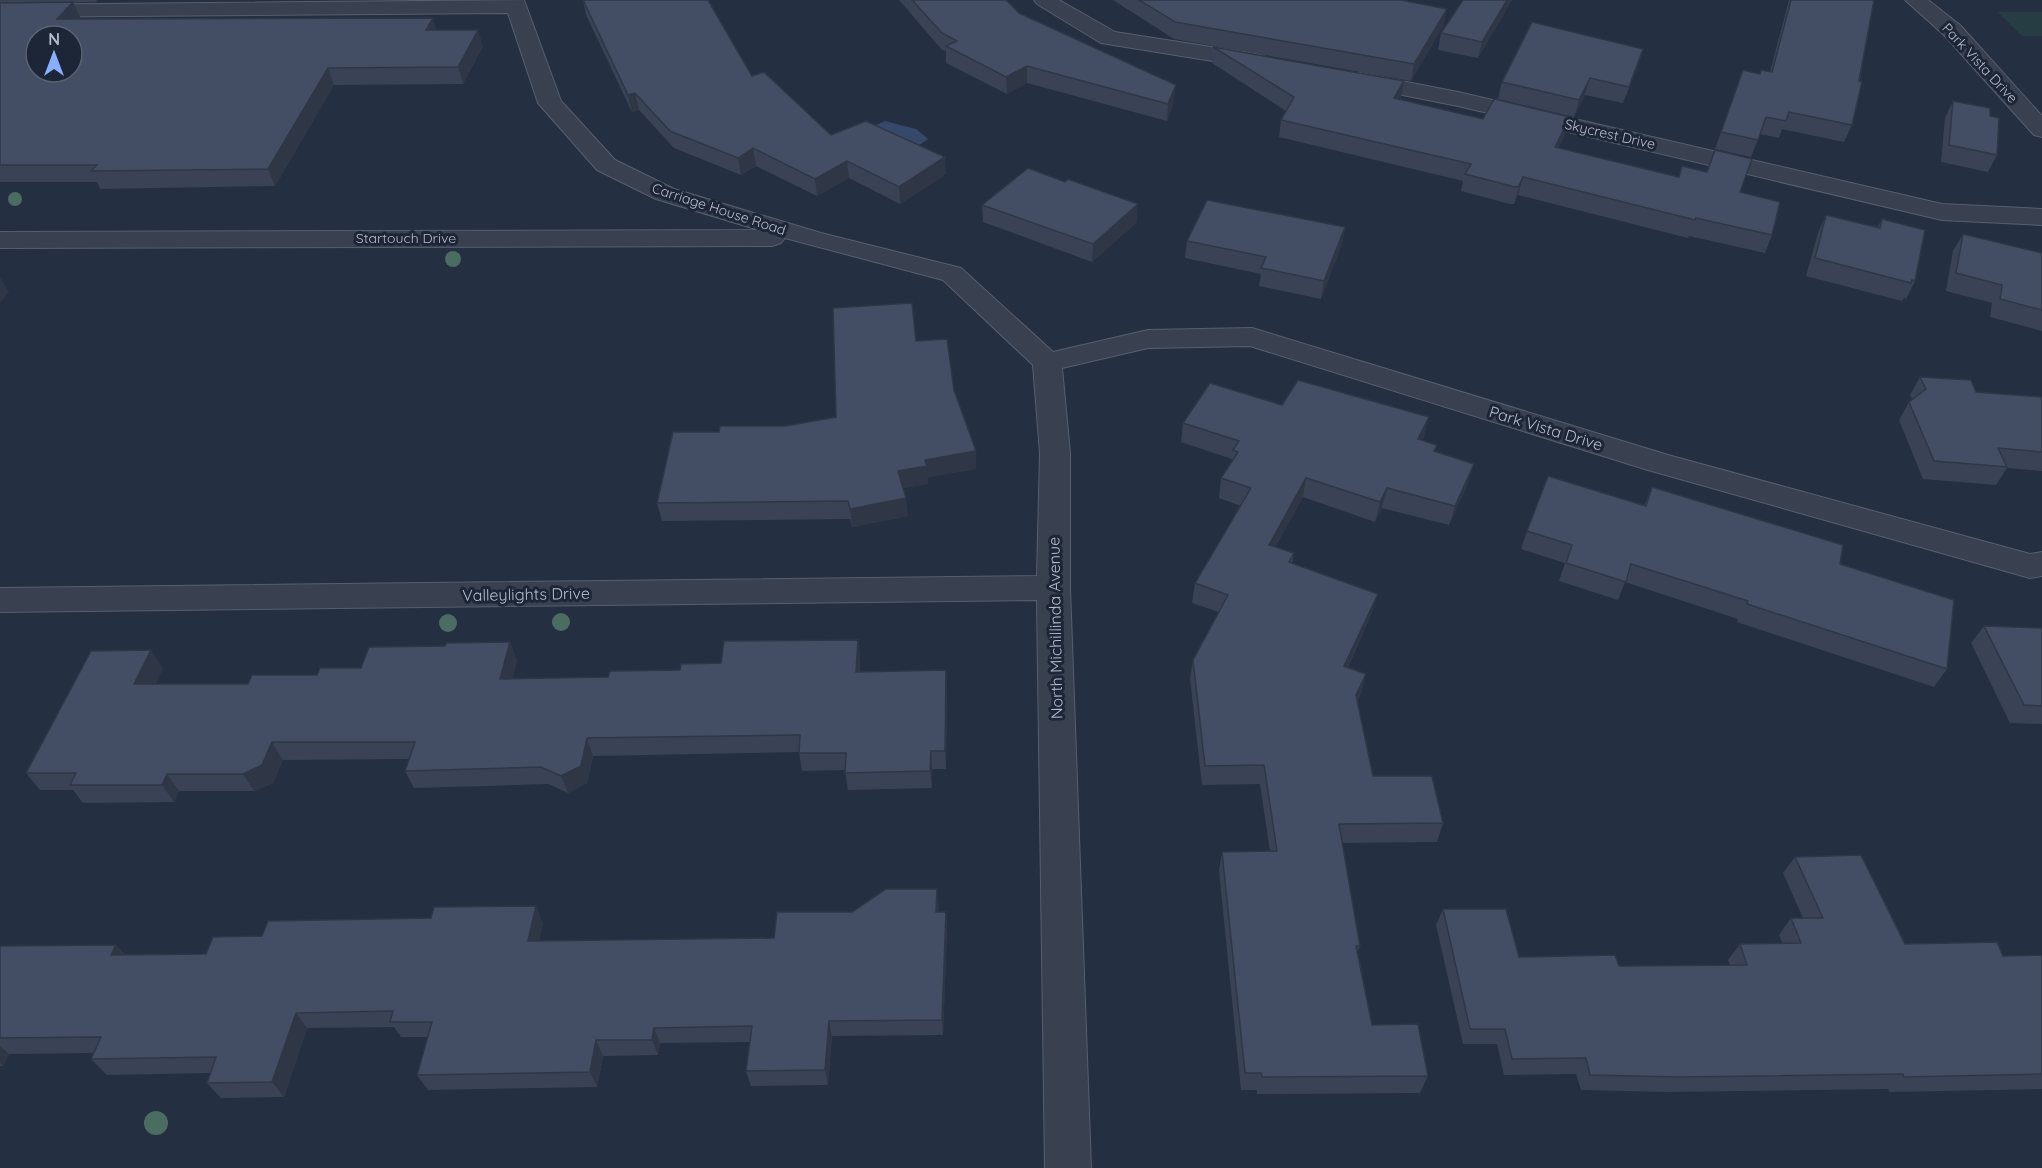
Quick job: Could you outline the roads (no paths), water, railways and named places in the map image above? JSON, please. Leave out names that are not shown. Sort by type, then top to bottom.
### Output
[{"type":"street","points":[[1044,0],[1109,38],[1274,64]]},
{"type":"street","name":"Park Vista Drive","points":[[1915,0],[1952,30],[2042,130]]},
{"type":"street","points":[[0,11],[516,3]]},
{"type":"street","name":"Carriage House Road","points":[[516,3],[550,103],[606,165],[665,194],[812,238]]},
{"type":"street","name":"Skycrest Drive","points":[[1343,77],[1458,99],[1942,212],[2042,217]]},
{"type":"street","points":[[812,238],[952,274],[1047,362]]},
{"type":"street","name":"Startouch Drive","points":[[0,240],[812,238]]},
{"type":"street","name":"Park Vista Drive","points":[[1047,362],[1148,339],[1251,337],[1659,463],[2030,566],[2042,564]]},
{"type":"street","name":"North Michillinda Avenue","points":[[1047,362],[1055,453],[1053,588],[1068,1168]]},
{"type":"street","name":"Valleylights Drive","points":[[0,600],[1053,588]]},
{"type":"water","points":[[885,121],[916,129],[928,139],[919,145],[874,126]]}]
